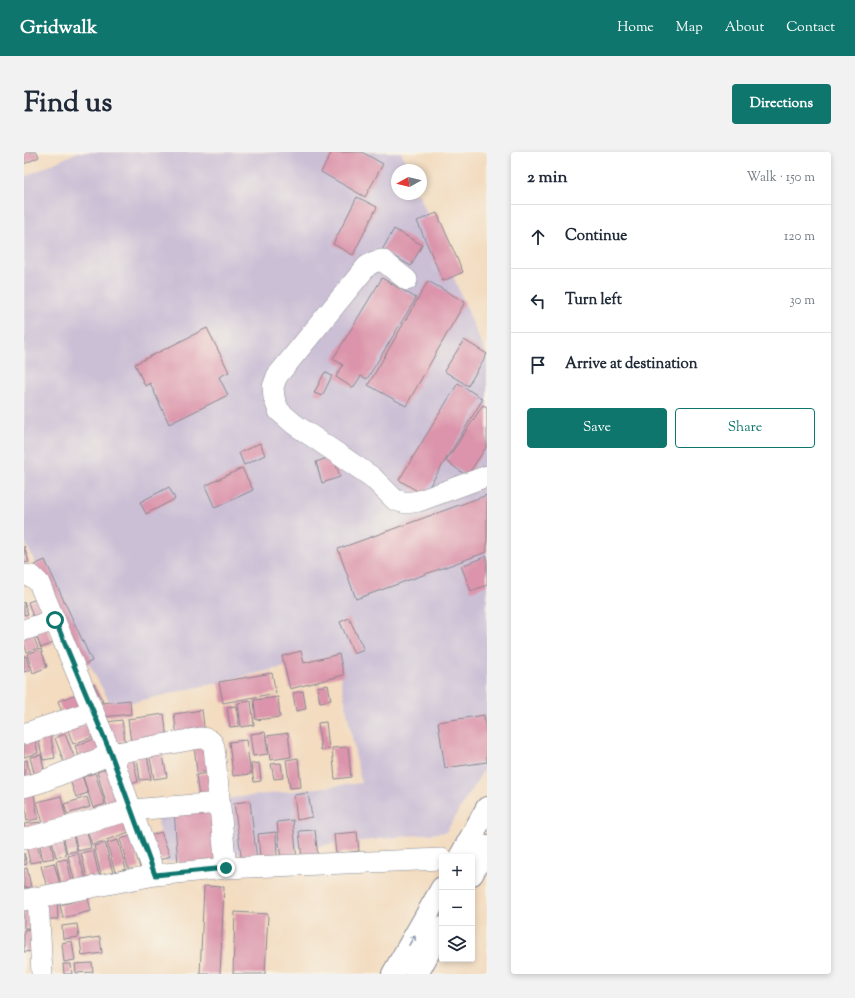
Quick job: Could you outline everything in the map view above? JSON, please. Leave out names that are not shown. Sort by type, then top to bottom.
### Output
[{"type":"main road","points":[[462,854],[487,808]]},
{"type":"main road","points":[[475,868],[487,846]]},
{"type":"main road","points":[[393,974],[441,890]]},
{"type":"main road","points":[[416,974],[439,933]]},
{"type":"street","points":[[407,280],[382,260],[367,266],[277,376],[273,387],[274,398],[279,411],[294,424],[372,477],[395,500],[406,503],[419,501],[487,476]]},
{"type":"street","points":[[24,575],[32,576],[39,583],[111,754],[155,875]]},
{"type":"street","points":[[24,630],[55,620]]},
{"type":"street","points":[[24,734],[93,711]]},
{"type":"street","points":[[24,787],[41,782],[111,754],[200,738],[208,739],[213,742],[214,747],[226,868]]},
{"type":"street","points":[[24,839],[131,810],[220,803]]},
{"type":"street","points":[[42,974],[31,899],[155,875],[226,868],[439,859]]},
{"type":"shaded area","points":[[78,152],[401,152],[406,164],[391,164],[391,200],[422,200],[487,357],[487,764],[446,832],[166,862],[155,807],[361,783],[336,655],[112,707],[24,541],[24,177]]},
{"type":"building","points":[[24,152],[37,152],[39,157],[24,164]]},
{"type":"building","points":[[332,152],[362,152],[383,164],[365,197],[321,172]]},
{"type":"building","points":[[357,197],[377,207],[353,255],[333,244]]},
{"type":"building","points":[[437,213],[463,272],[443,281],[417,221]]},
{"type":"building","points":[[394,229],[422,245],[411,266],[382,250]]},
{"type":"building","points":[[382,278],[416,298],[367,379],[361,376],[353,388],[336,377],[343,365],[333,359]]},
{"type":"building","points":[[428,281],[465,302],[406,406],[368,385]]},
{"type":"building","points":[[207,328],[229,372],[219,377],[228,395],[169,424],[150,383],[145,386],[135,364]]},
{"type":"building","points":[[464,340],[487,354],[468,386],[444,371]]},
{"type":"building","points":[[325,372],[332,376],[322,396],[314,393]]},
{"type":"building","points":[[458,383],[483,399],[424,495],[399,480]]},
{"type":"building","points":[[483,405],[487,407],[487,446],[467,476],[446,461]]},
{"type":"building","points":[[260,443],[265,455],[244,465],[239,453]]},
{"type":"building","points":[[333,456],[340,477],[322,483],[316,462]]},
{"type":"building","points":[[242,468],[253,490],[215,508],[205,486]]},
{"type":"building","points":[[169,487],[175,499],[146,514],[140,502]]},
{"type":"building","points":[[487,495],[487,552],[356,599],[338,549]]},
{"type":"building","points":[[24,546],[29,562],[24,563]]},
{"type":"building","points":[[487,556],[487,585],[471,591],[461,566]]},
{"type":"building","points":[[45,560],[92,661],[81,666],[34,565]]},
{"type":"building","points":[[37,599],[43,617],[34,620],[28,602]]},
{"type":"building","points":[[24,602],[28,614],[24,615]]},
{"type":"building","points":[[349,618],[364,650],[354,654],[340,622]]},
{"type":"building","points":[[47,628],[53,643],[41,648],[35,633]]},
{"type":"building","points":[[31,630],[38,648],[27,652],[24,644],[24,632]]},
{"type":"building","points":[[41,649],[47,667],[33,673],[27,654]]},
{"type":"building","points":[[301,651],[304,663],[339,654],[344,675],[290,689],[282,656]]},
{"type":"building","points":[[24,656],[26,656],[30,670],[24,672]]},
{"type":"building","points":[[272,673],[276,693],[223,703],[219,682]]},
{"type":"building","points":[[94,684],[103,701],[97,704],[89,687]]},
{"type":"building","points":[[328,685],[331,700],[320,702],[317,687]]},
{"type":"building","points":[[303,691],[306,709],[296,711],[293,693]]},
{"type":"building","points":[[79,693],[84,707],[63,715],[58,701]]},
{"type":"building","points":[[278,697],[280,717],[256,720],[254,700]]},
{"type":"building","points":[[130,700],[131,714],[103,717],[101,703]]},
{"type":"building","points":[[251,701],[254,725],[241,727],[238,703]]},
{"type":"building","points":[[236,706],[239,726],[230,727],[227,707]]},
{"type":"building","points":[[202,710],[205,734],[177,737],[174,714]]},
{"type":"building","points":[[164,714],[167,738],[131,743],[128,719]]},
{"type":"building","points":[[484,715],[487,739],[487,762],[445,768],[438,722]]},
{"type":"building","points":[[122,720],[125,741],[110,743],[107,722]]},
{"type":"building","points":[[326,722],[329,749],[321,750],[318,723]]},
{"type":"building","points":[[88,724],[93,737],[73,744],[68,730]]},
{"type":"building","points":[[265,732],[268,754],[253,756],[250,734]]},
{"type":"building","points":[[288,733],[291,757],[270,760],[267,736]]},
{"type":"building","points":[[50,734],[55,758],[43,760],[38,737]]},
{"type":"building","points":[[65,734],[77,764],[66,768],[55,738]]},
{"type":"building","points":[[97,738],[102,754],[81,761],[75,746]]},
{"type":"building","points":[[35,740],[38,753],[24,757],[24,742]]},
{"type":"building","points":[[246,740],[251,774],[233,776],[229,742]]},
{"type":"building","points":[[209,742],[212,770],[197,772],[194,745]]},
{"type":"building","points":[[348,747],[351,777],[335,779],[332,748]]},
{"type":"building","points":[[162,750],[167,777],[154,779],[149,753]]},
{"type":"building","points":[[41,755],[45,775],[35,777],[30,757]]},
{"type":"building","points":[[147,755],[151,779],[140,780],[137,757]]},
{"type":"building","points":[[133,758],[138,782],[127,784],[123,760]]},
{"type":"building","points":[[298,758],[301,787],[290,788],[286,760]]},
{"type":"building","points":[[27,760],[31,782],[24,784],[24,761]]},
{"type":"building","points":[[259,763],[261,781],[254,782],[251,764]]},
{"type":"building","points":[[281,763],[283,778],[274,779],[271,764]]},
{"type":"building","points":[[109,768],[119,802],[107,806],[97,772]]},
{"type":"building","points":[[211,772],[214,796],[199,798],[196,775]]},
{"type":"building","points":[[81,773],[88,793],[76,797],[69,778]]},
{"type":"building","points":[[95,773],[105,804],[93,808],[83,777]]},
{"type":"building","points":[[308,793],[312,817],[297,820],[294,795]]},
{"type":"building","points":[[34,794],[38,819],[27,821],[24,795]]},
{"type":"building","points":[[61,796],[67,822],[44,827],[37,802]]},
{"type":"building","points":[[87,797],[90,807],[67,814],[64,804]]},
{"type":"building","points":[[250,801],[257,861],[242,863],[234,803]]},
{"type":"building","points":[[215,808],[219,861],[178,864],[174,811]]},
{"type":"building","points":[[123,814],[129,832],[92,845],[86,827]]},
{"type":"building","points":[[293,820],[297,860],[281,862],[277,822]]},
{"type":"building","points":[[40,822],[41,830],[26,833],[24,824]]},
{"type":"building","points":[[86,828],[91,848],[78,851],[73,831]]},
{"type":"building","points":[[315,830],[318,857],[302,859],[299,831]]},
{"type":"building","points":[[72,832],[77,851],[67,853],[63,834]]},
{"type":"building","points":[[161,832],[170,856],[155,862],[146,837]]},
{"type":"building","points":[[276,832],[277,857],[260,858],[258,834]]},
{"type":"building","points":[[357,832],[359,851],[336,854],[334,834]]},
{"type":"building","points":[[62,835],[66,855],[56,857],[51,837]]},
{"type":"building","points":[[131,836],[140,868],[129,871],[120,839]]},
{"type":"building","points":[[50,839],[54,858],[43,860],[39,842]]},
{"type":"building","points":[[118,840],[126,869],[115,872],[107,843]]},
{"type":"building","points":[[37,842],[41,861],[30,863],[26,844]]},
{"type":"building","points":[[105,843],[113,873],[101,875],[94,846]]},
{"type":"building","points":[[93,850],[99,875],[87,878],[81,853]]},
{"type":"building","points":[[24,853],[27,864],[24,865]]},
{"type":"building","points":[[78,853],[86,881],[75,884],[68,856]]},
{"type":"building","points":[[67,859],[72,883],[61,886],[56,861]]},
{"type":"building","points":[[54,863],[60,884],[47,887],[41,866]]},
{"type":"building","points":[[27,868],[31,887],[24,888],[24,869]]},
{"type":"building","points":[[204,886],[224,887],[220,974],[200,974]]},
{"type":"building","points":[[88,898],[91,911],[63,918],[60,905]]},
{"type":"building","points":[[57,899],[58,919],[46,919],[45,900]]},
{"type":"building","points":[[30,907],[31,928],[24,928],[24,908]]},
{"type":"building","points":[[235,912],[268,914],[265,974],[233,974]]},
{"type":"building","points":[[77,924],[79,937],[63,939],[62,926]]},
{"type":"building","points":[[31,929],[33,951],[24,952],[24,930]]},
{"type":"building","points":[[100,937],[102,953],[82,956],[80,940]]},
{"type":"building","points":[[72,941],[75,960],[64,962],[62,943]]},
{"type":"building","points":[[92,963],[93,972],[76,973],[75,964]]},
{"type":"building","points":[[63,964],[71,964],[72,974],[64,974]]},
{"type":"route","points":[[55,620],[111,754],[155,875],[226,868]]}]
